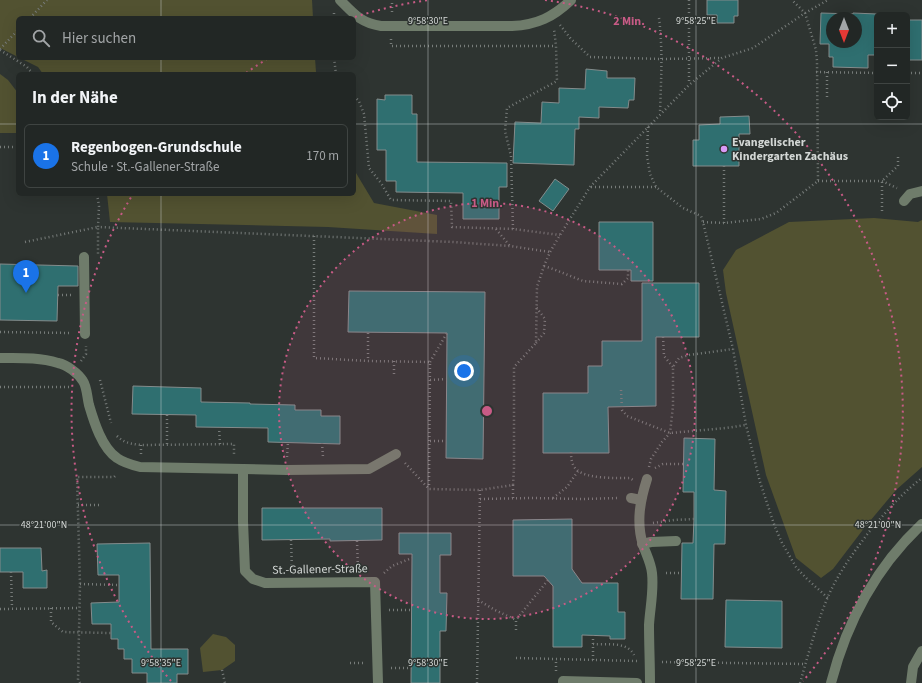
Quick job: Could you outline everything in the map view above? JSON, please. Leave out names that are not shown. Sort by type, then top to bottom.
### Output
[{"type":"street","points":[[340,0],[355,16]]},
{"type":"street","points":[[356,17],[372,25],[521,26],[538,22],[552,15],[571,0]]},
{"type":"street","points":[[907,198],[922,191]]},
{"type":"street","points":[[84,257],[85,334]]},
{"type":"street","points":[[0,358],[36,358],[60,363],[74,371],[83,381],[100,435],[108,450],[117,459],[127,464],[140,467],[182,469],[369,469],[396,454]]},
{"type":"street","name":"St.-Gallener-Straße","points":[[239,469],[245,570],[253,579],[265,583],[375,582],[378,683]]},
{"type":"street","points":[[646,480],[636,499],[642,544],[650,562],[652,573],[652,597],[649,625],[650,683]]},
{"type":"street","points":[[831,683],[835,666],[847,632],[864,597],[888,562],[922,524]]},
{"type":"street","points":[[642,544],[651,542],[676,541]]},
{"type":"street","points":[[911,683],[913,667],[922,651]]},
{"type":"street","points":[[563,682],[637,683]]},
{"type":"path","points":[[32,16],[47,0]]},
{"type":"path","points":[[689,0],[689,84]]},
{"type":"path","points":[[792,0],[805,13],[816,50],[818,182]]},
{"type":"path","points":[[552,15],[571,40],[590,57],[662,59],[722,58],[753,48],[805,13],[828,0]]},
{"type":"path","points":[[512,229],[511,156],[505,131],[507,108],[557,81],[556,46],[552,15]]},
{"type":"path","points":[[658,18],[662,59],[660,114]]},
{"type":"path","points":[[392,26],[391,46],[556,46]]},
{"type":"path","points":[[16,32],[0,50],[27,67],[31,72]]},
{"type":"path","points":[[536,343],[537,287],[544,266],[550,252],[590,187],[689,84],[722,58]]},
{"type":"path","points":[[334,60],[336,72]]},
{"type":"path","points":[[816,72],[874,73]]},
{"type":"path","points":[[827,72],[828,100]]},
{"type":"path","points":[[910,73],[922,73]]},
{"type":"path","points":[[356,98],[359,101],[364,114],[369,168],[381,183],[391,200],[451,201],[452,227],[512,229],[560,235]]},
{"type":"path","points":[[648,127],[647,156],[650,174],[656,187],[683,208],[701,216],[703,222],[733,350],[746,425],[760,482],[775,527],[782,543],[796,567],[828,598]]},
{"type":"path","points":[[0,147],[16,147]]},
{"type":"path","points":[[882,211],[882,181],[898,166],[898,154]]},
{"type":"path","points":[[724,166],[724,223]]},
{"type":"path","points":[[703,222],[724,223],[761,219],[776,213],[818,182],[882,181],[907,198]]},
{"type":"path","points":[[590,187],[656,187]]},
{"type":"path","points":[[97,196],[99,206],[98,227]]},
{"type":"path","points":[[25,242],[98,227],[453,242],[510,246],[550,252]]},
{"type":"path","points":[[496,228],[510,246]]},
{"type":"path","points":[[314,236],[314,358],[430,362]]},
{"type":"path","points":[[544,266],[583,281],[607,284],[622,284],[628,278],[628,270]]},
{"type":"path","points":[[513,499],[514,367],[544,333],[545,319],[536,307]]},
{"type":"path","points":[[0,332],[85,334]]},
{"type":"path","points":[[368,333],[368,361]]},
{"type":"path","points":[[429,489],[430,362],[446,333]]},
{"type":"path","points":[[663,337],[664,356],[673,367]]},
{"type":"path","points":[[646,480],[651,459],[670,433],[673,406],[673,367],[679,358],[689,355],[733,350]]},
{"type":"path","points":[[394,361],[394,377]]},
{"type":"path","points":[[100,380],[111,424]]},
{"type":"path","points":[[430,380],[446,380]]},
{"type":"path","points":[[0,387],[85,387]]},
{"type":"path","points":[[621,390],[622,410],[627,416],[670,433],[746,425]]},
{"type":"path","points":[[167,415],[167,444]]},
{"type":"path","points":[[219,427],[220,444]]},
{"type":"path","points":[[113,431],[120,439],[129,444],[234,444],[239,469]]},
{"type":"path","points":[[430,441],[446,441]]},
{"type":"path","points":[[571,452],[571,459],[574,466],[578,471],[589,476],[630,478],[638,482],[646,480],[663,464],[683,464]]},
{"type":"path","points":[[396,454],[429,489],[480,490],[513,485]]},
{"type":"path","points":[[80,683],[78,680],[80,584],[77,477],[114,477],[127,464]]},
{"type":"path","points":[[553,498],[567,487],[578,471]]},
{"type":"path","points":[[800,683],[828,598],[839,575],[879,520],[898,499],[922,478]]},
{"type":"path","points":[[477,683],[480,490]]},
{"type":"path","points":[[480,499],[636,499]]},
{"type":"path","points":[[78,505],[102,505]]},
{"type":"path","points":[[639,527],[662,522],[694,519]]},
{"type":"path","points":[[291,540],[293,583]]},
{"type":"path","points":[[358,540],[359,582]]},
{"type":"path","points":[[375,582],[392,566],[412,558]]},
{"type":"path","points":[[11,572],[12,608]]},
{"type":"path","points":[[516,630],[516,620],[548,580]]},
{"type":"path","points":[[80,584],[119,585]]},
{"type":"path","points":[[478,600],[516,620]]},
{"type":"path","points":[[51,608],[51,622],[63,632],[111,633]]},
{"type":"path","points":[[0,609],[80,608]]},
{"type":"path","points":[[376,611],[412,610]]},
{"type":"path","points":[[593,636],[593,660]]},
{"type":"path","points":[[593,644],[620,645],[629,648],[634,654],[635,662]]},
{"type":"path","points":[[378,669],[412,668]]},
{"type":"path","points":[[222,670],[225,683]]},
{"type":"shaded area","points":[[0,0],[312,0],[313,16],[16,16],[16,56],[0,48]]},
{"type":"shaded area","points":[[24,60],[315,60],[316,72],[42,72],[38,67]]},
{"type":"shaded area","points":[[0,74],[8,80],[16,90],[16,133],[0,133]]},
{"type":"shaded area","points":[[356,173],[374,203],[437,215],[437,234],[328,227],[110,222],[107,196],[356,196]]},
{"type":"shaded area","points":[[874,218],[918,222],[922,220],[922,467],[896,490],[833,569],[821,578],[796,558],[766,475],[726,293],[723,270],[736,250],[789,222]]},
{"type":"shaded area","points":[[213,634],[226,637],[235,645],[235,661],[222,670],[203,672],[200,648]]},
{"type":"building","points":[[707,0],[738,0],[738,16],[734,16],[734,23],[717,23],[717,15],[707,15]]},
{"type":"building","points":[[821,13],[826,13],[826,44],[820,44]]},
{"type":"building","points":[[862,13],[874,14],[874,55],[868,55],[868,68],[833,67],[833,57],[829,57],[829,48],[862,48]]},
{"type":"building","points":[[910,20],[922,20],[922,60],[910,60]]},
{"type":"building","points":[[586,69],[607,71],[607,78],[635,78],[634,100],[629,100],[628,108],[599,107],[599,118],[579,117],[579,129],[575,129],[574,165],[513,163],[515,122],[541,123],[542,102],[559,103],[559,88],[585,89]]},
{"type":"building","points":[[385,95],[412,95],[412,114],[417,114],[417,162],[507,163],[507,187],[499,187],[499,219],[463,219],[463,193],[396,192],[396,181],[386,181],[386,150],[377,150],[377,99],[385,100]]},
{"type":"building","points":[[749,116],[750,134],[739,134],[739,166],[693,166],[693,140],[699,140],[699,125],[720,124],[720,117]]},
{"type":"building","points":[[555,179],[569,189],[553,211],[539,201]]},
{"type":"building","points":[[599,222],[653,222],[653,281],[631,281],[631,270],[599,270]]},
{"type":"building","points":[[0,264],[78,266],[78,286],[58,286],[57,321],[0,320]]},
{"type":"building","points":[[642,283],[699,283],[699,337],[656,337],[656,406],[608,407],[609,453],[543,453],[543,393],[588,393],[588,366],[602,366],[602,341],[642,341]]},
{"type":"building","points":[[349,291],[485,292],[483,459],[446,458],[447,333],[348,332]]},
{"type":"building","points":[[133,386],[201,388],[201,402],[295,405],[295,410],[321,410],[321,416],[340,416],[340,444],[268,442],[268,428],[196,427],[196,415],[132,414]]},
{"type":"building","points":[[684,438],[715,439],[714,490],[726,491],[725,544],[714,544],[713,599],[681,599],[682,543],[693,543],[694,519],[694,492],[683,492]]},
{"type":"building","points":[[262,508],[382,508],[382,540],[262,540]]},
{"type":"building","points":[[572,519],[572,569],[582,583],[618,583],[618,612],[625,612],[625,639],[610,639],[610,636],[582,635],[582,647],[553,647],[553,586],[544,576],[513,576],[513,520]]},
{"type":"building","points":[[399,533],[451,533],[451,555],[440,555],[440,593],[447,593],[446,631],[440,631],[440,683],[411,683],[412,554],[399,554]]},
{"type":"building","points":[[150,543],[151,649],[188,649],[188,674],[177,674],[177,683],[147,683],[147,673],[132,673],[132,659],[124,659],[124,649],[118,649],[118,639],[111,639],[111,624],[92,624],[91,603],[119,602],[119,575],[98,575],[97,544]]},
{"type":"building","points":[[0,548],[41,548],[42,571],[47,570],[47,588],[23,588],[23,572],[0,572]]},
{"type":"building","points":[[726,600],[782,601],[782,648],[725,647]]},
{"type":"place","name":"Evangelischer Kindergarten Zachäus","points":[[724,149]]},
{"type":"place","name":"Regenbogen-Grundschule","points":[[26,293]]}]
